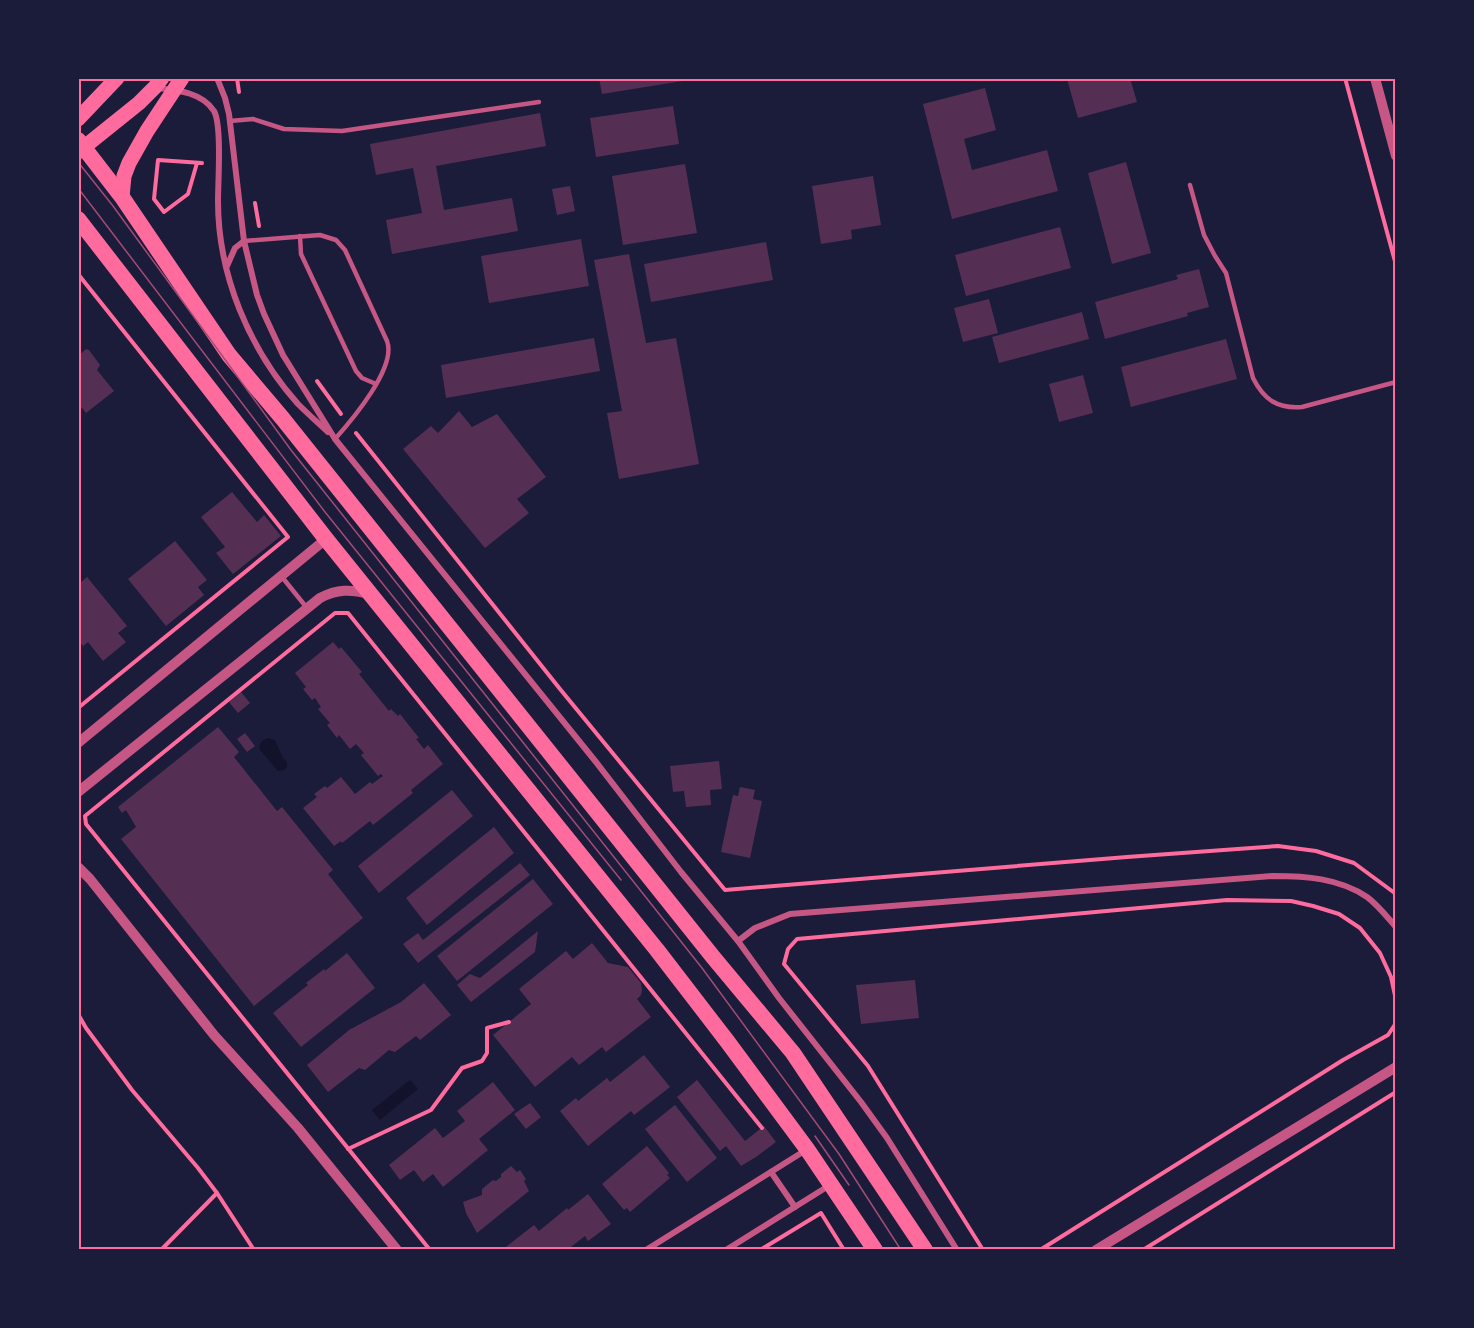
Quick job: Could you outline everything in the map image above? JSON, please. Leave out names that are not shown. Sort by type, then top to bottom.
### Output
[{"type":"highway","points":[[80,146],[122,197],[229,355],[283,419],[713,957],[793,1053],[925,1250]]},
{"type":"highway","points":[[78,219],[326,538],[657,950],[807,1149],[875,1250]]},
{"type":"main road","points":[[78,119],[117,78]]},
{"type":"main road","points":[[80,146],[139,103],[159,83]]},
{"type":"main road","points":[[122,197],[124,176],[129,163],[178,84]]},
{"type":"street","points":[[217,78],[225,98],[230,121],[243,241],[252,280],[264,314],[283,355],[335,439],[738,941],[887,1138],[957,1250]]},
{"type":"street","points":[[1374,78],[1396,156]]},
{"type":"street","points":[[159,83],[178,84],[206,101],[214,111],[217,122],[218,212],[227,267],[237,303],[261,354],[298,404],[335,439]]},
{"type":"street","points":[[217,122],[230,121]]},
{"type":"street","points":[[227,267],[235,248],[243,241]]},
{"type":"street","points":[[78,743],[326,538]]},
{"type":"street","points":[[78,792],[320,598],[336,591],[348,590],[373,595]]},
{"type":"street","points":[[78,855],[90,879]]},
{"type":"street","points":[[78,867],[214,1035],[298,1128],[397,1250]]},
{"type":"street","points":[[738,941],[755,928],[790,914],[1273,876],[1302,876],[1329,880],[1349,887],[1366,897],[1396,927]]},
{"type":"street","points":[[1096,1250],[1396,1067]]},
{"type":"street","points":[[646,1250],[807,1149]]},
{"type":"street","points":[[771,1172],[795,1208]]},
{"type":"street","points":[[726,1250],[831,1185]]},
{"type":"lane","points":[[230,121],[253,119],[292,130],[342,131],[539,102]]},
{"type":"lane","points":[[1190,185],[1204,235],[1226,273],[1254,378],[1259,390],[1266,398],[1290,408],[1302,407],[1396,382]]},
{"type":"lane","points":[[300,236],[301,254],[356,371],[362,378],[376,384]]},
{"type":"lane","points":[[243,241],[326,236],[336,240],[345,250],[388,345],[388,355],[376,384],[363,405],[335,439]]},
{"type":"lane","points":[[280,575],[307,608]]},
{"type":"path","points":[[1345,78],[1396,265]]},
{"type":"path","points":[[158,160],[200,163],[188,194],[164,212],[154,199],[158,160]]},
{"type":"path","points":[[78,274],[288,537],[78,708]]},
{"type":"path","points":[[315,377],[341,415]]},
{"type":"path","points":[[356,433],[538,662],[725,890],[1278,846],[1316,851],[1354,862],[1396,894]]},
{"type":"path","points":[[430,1250],[86,825],[85,816],[335,613],[348,613],[762,1128]]},
{"type":"path","points":[[983,1250],[868,1066],[784,964],[788,948],[797,939],[1227,900],[1291,901],[1339,914],[1360,928],[1380,953],[1391,977],[1396,1000]]},
{"type":"path","points":[[78,1014],[132,1090],[217,1193],[254,1250]]},
{"type":"path","points":[[348,1149],[431,1110],[462,1068],[482,1061],[487,1053],[487,1028],[509,1022]]},
{"type":"path","points":[[1040,1250],[1343,1060],[1388,1035],[1396,1023]]},
{"type":"path","points":[[1143,1250],[1396,1092]]},
{"type":"path","points":[[161,1250],[217,1193]]},
{"type":"path","points":[[760,1250],[821,1213],[844,1250]]},
{"type":"shaded area","points":[[268,738],[275,740],[287,762],[284,770],[278,771],[260,750],[261,742]]},
{"type":"shaded area","points":[[410,1080],[418,1089],[380,1120],[372,1110]]},
{"type":"building","points":[[599,78],[694,78],[695,79],[602,94]]},
{"type":"building","points":[[1130,78],[1137,102],[1078,118],[1067,79]]},
{"type":"building","points":[[985,88],[996,130],[964,139],[972,170],[1047,150],[1058,191],[952,219],[923,104]]},
{"type":"building","points":[[673,106],[679,144],[596,157],[590,118]]},
{"type":"building","points":[[540,113],[546,146],[436,166],[444,210],[512,198],[518,231],[392,254],[386,220],[422,213],[413,168],[376,175],[370,144]]},
{"type":"building","points":[[1126,162],[1151,253],[1112,264],[1088,173]]},
{"type":"building","points":[[685,164],[697,233],[623,245],[612,176]]},
{"type":"building","points":[[873,176],[881,225],[851,230],[852,239],[821,244],[812,186]]},
{"type":"building","points":[[570,186],[575,211],[557,215],[552,189]]},
{"type":"building","points":[[1060,227],[1071,268],[966,296],[955,255]]},
{"type":"building","points":[[581,239],[589,286],[489,303],[481,256]]},
{"type":"building","points":[[766,242],[773,280],[651,302],[644,264]]},
{"type":"building","points":[[629,254],[646,343],[676,338],[699,464],[619,479],[607,413],[622,411],[594,260]]},
{"type":"building","points":[[1199,269],[1209,307],[1187,313],[1188,316],[1105,339],[1095,302],[1178,279],[1176,275]]},
{"type":"building","points":[[989,299],[998,333],[963,342],[954,308]]},
{"type":"building","points":[[1082,312],[1089,339],[999,363],[992,337]]},
{"type":"building","points":[[594,338],[600,371],[446,398],[441,365]]},
{"type":"building","points":[[1226,339],[1237,379],[1131,407],[1121,367]]},
{"type":"building","points":[[86,349],[100,365],[97,370],[114,391],[86,413],[78,406],[78,356]]},
{"type":"building","points":[[1083,375],[1093,413],[1059,422],[1049,384]]},
{"type":"building","points":[[459,411],[472,427],[497,414],[546,477],[517,499],[529,513],[485,548],[403,449],[431,426],[438,433]]},
{"type":"building","points":[[232,492],[257,522],[264,515],[281,536],[233,574],[216,553],[225,547],[201,517]]},
{"type":"building","points":[[175,541],[207,580],[198,587],[204,595],[166,626],[128,579]]},
{"type":"building","points":[[87,577],[127,626],[118,633],[126,642],[103,661],[88,642],[83,646],[78,640],[78,581],[80,583]]},
{"type":"building","points":[[333,642],[339,649],[341,647],[362,672],[359,674],[389,711],[391,709],[398,716],[400,714],[419,738],[416,739],[424,749],[428,745],[443,764],[411,790],[413,793],[373,825],[370,821],[342,843],[341,841],[334,846],[303,808],[317,797],[314,794],[325,786],[327,788],[341,777],[355,794],[370,782],[372,784],[383,776],[381,774],[378,776],[361,755],[364,753],[356,744],[350,749],[339,735],[337,738],[327,725],[330,723],[318,709],[321,707],[315,698],[312,700],[303,689],[306,687],[295,673]]},
{"type":"building","points":[[241,692],[250,703],[238,713],[229,702]]},
{"type":"building","points":[[218,727],[239,752],[234,757],[277,811],[282,807],[333,870],[328,874],[363,918],[254,1006],[121,839],[136,827],[126,810],[122,813],[118,807]]},
{"type":"building","points":[[245,733],[255,746],[247,752],[237,739]]},
{"type":"building","points":[[719,761],[722,789],[710,790],[711,805],[686,807],[684,791],[673,792],[670,766]]},
{"type":"building","points":[[740,787],[755,790],[753,799],[762,801],[750,858],[721,852],[733,795],[738,796]]},
{"type":"building","points":[[452,790],[473,816],[379,893],[358,866]]},
{"type":"building","points":[[494,827],[514,853],[427,925],[406,898]]},
{"type":"building","points":[[520,863],[530,875],[418,963],[403,944],[418,933],[423,940]]},
{"type":"building","points":[[533,879],[553,904],[457,981],[437,956]]},
{"type":"building","points":[[538,931],[535,952],[471,1002],[457,985],[470,974],[480,978]]},
{"type":"building","points":[[592,943],[608,963],[628,967],[641,983],[641,995],[637,999],[651,1017],[606,1052],[602,1047],[579,1065],[572,1057],[535,1087],[493,1035],[531,1004],[519,989],[566,951],[573,959]]},
{"type":"building","points":[[347,953],[375,988],[301,1047],[273,1013],[308,985],[306,983]]},
{"type":"building","points":[[915,980],[919,1018],[861,1024],[856,985]]},
{"type":"building","points":[[424,983],[451,1015],[420,1040],[416,1036],[395,1052],[389,1050],[365,1070],[359,1068],[328,1092],[307,1065],[349,1030],[401,1002]]},
{"type":"building","points":[[644,1055],[670,1087],[634,1115],[631,1111],[588,1146],[560,1111],[576,1098],[578,1101],[607,1078],[610,1082]]},
{"type":"building","points":[[697,1080],[745,1141],[764,1126],[776,1142],[741,1166],[726,1146],[720,1151],[677,1097]]},
{"type":"building","points":[[493,1082],[515,1110],[479,1139],[488,1150],[443,1187],[433,1174],[423,1182],[414,1170],[400,1180],[389,1165],[435,1128],[443,1138],[465,1121],[457,1111]]},
{"type":"building","points":[[530,1103],[541,1117],[526,1129],[514,1114]]},
{"type":"building","points":[[675,1105],[717,1158],[687,1182],[645,1129]]},
{"type":"building","points":[[647,1146],[669,1173],[667,1175],[670,1178],[630,1212],[627,1208],[624,1210],[602,1184]]},
{"type":"building","points":[[511,1166],[517,1172],[520,1170],[526,1179],[524,1181],[529,1191],[477,1233],[463,1202],[482,1195],[482,1189],[493,1180],[496,1181]]},
{"type":"building","points":[[588,1194],[611,1224],[588,1241],[585,1236],[567,1250],[502,1250],[534,1225],[539,1231]]},
{"type":"tram line","points":[[78,162],[113,206],[291,450],[702,968],[839,1154],[901,1250]]},
{"type":"tram line","points":[[78,188],[325,512],[621,880]]},
{"type":"tram line","points":[[815,1136],[849,1185]]}]
